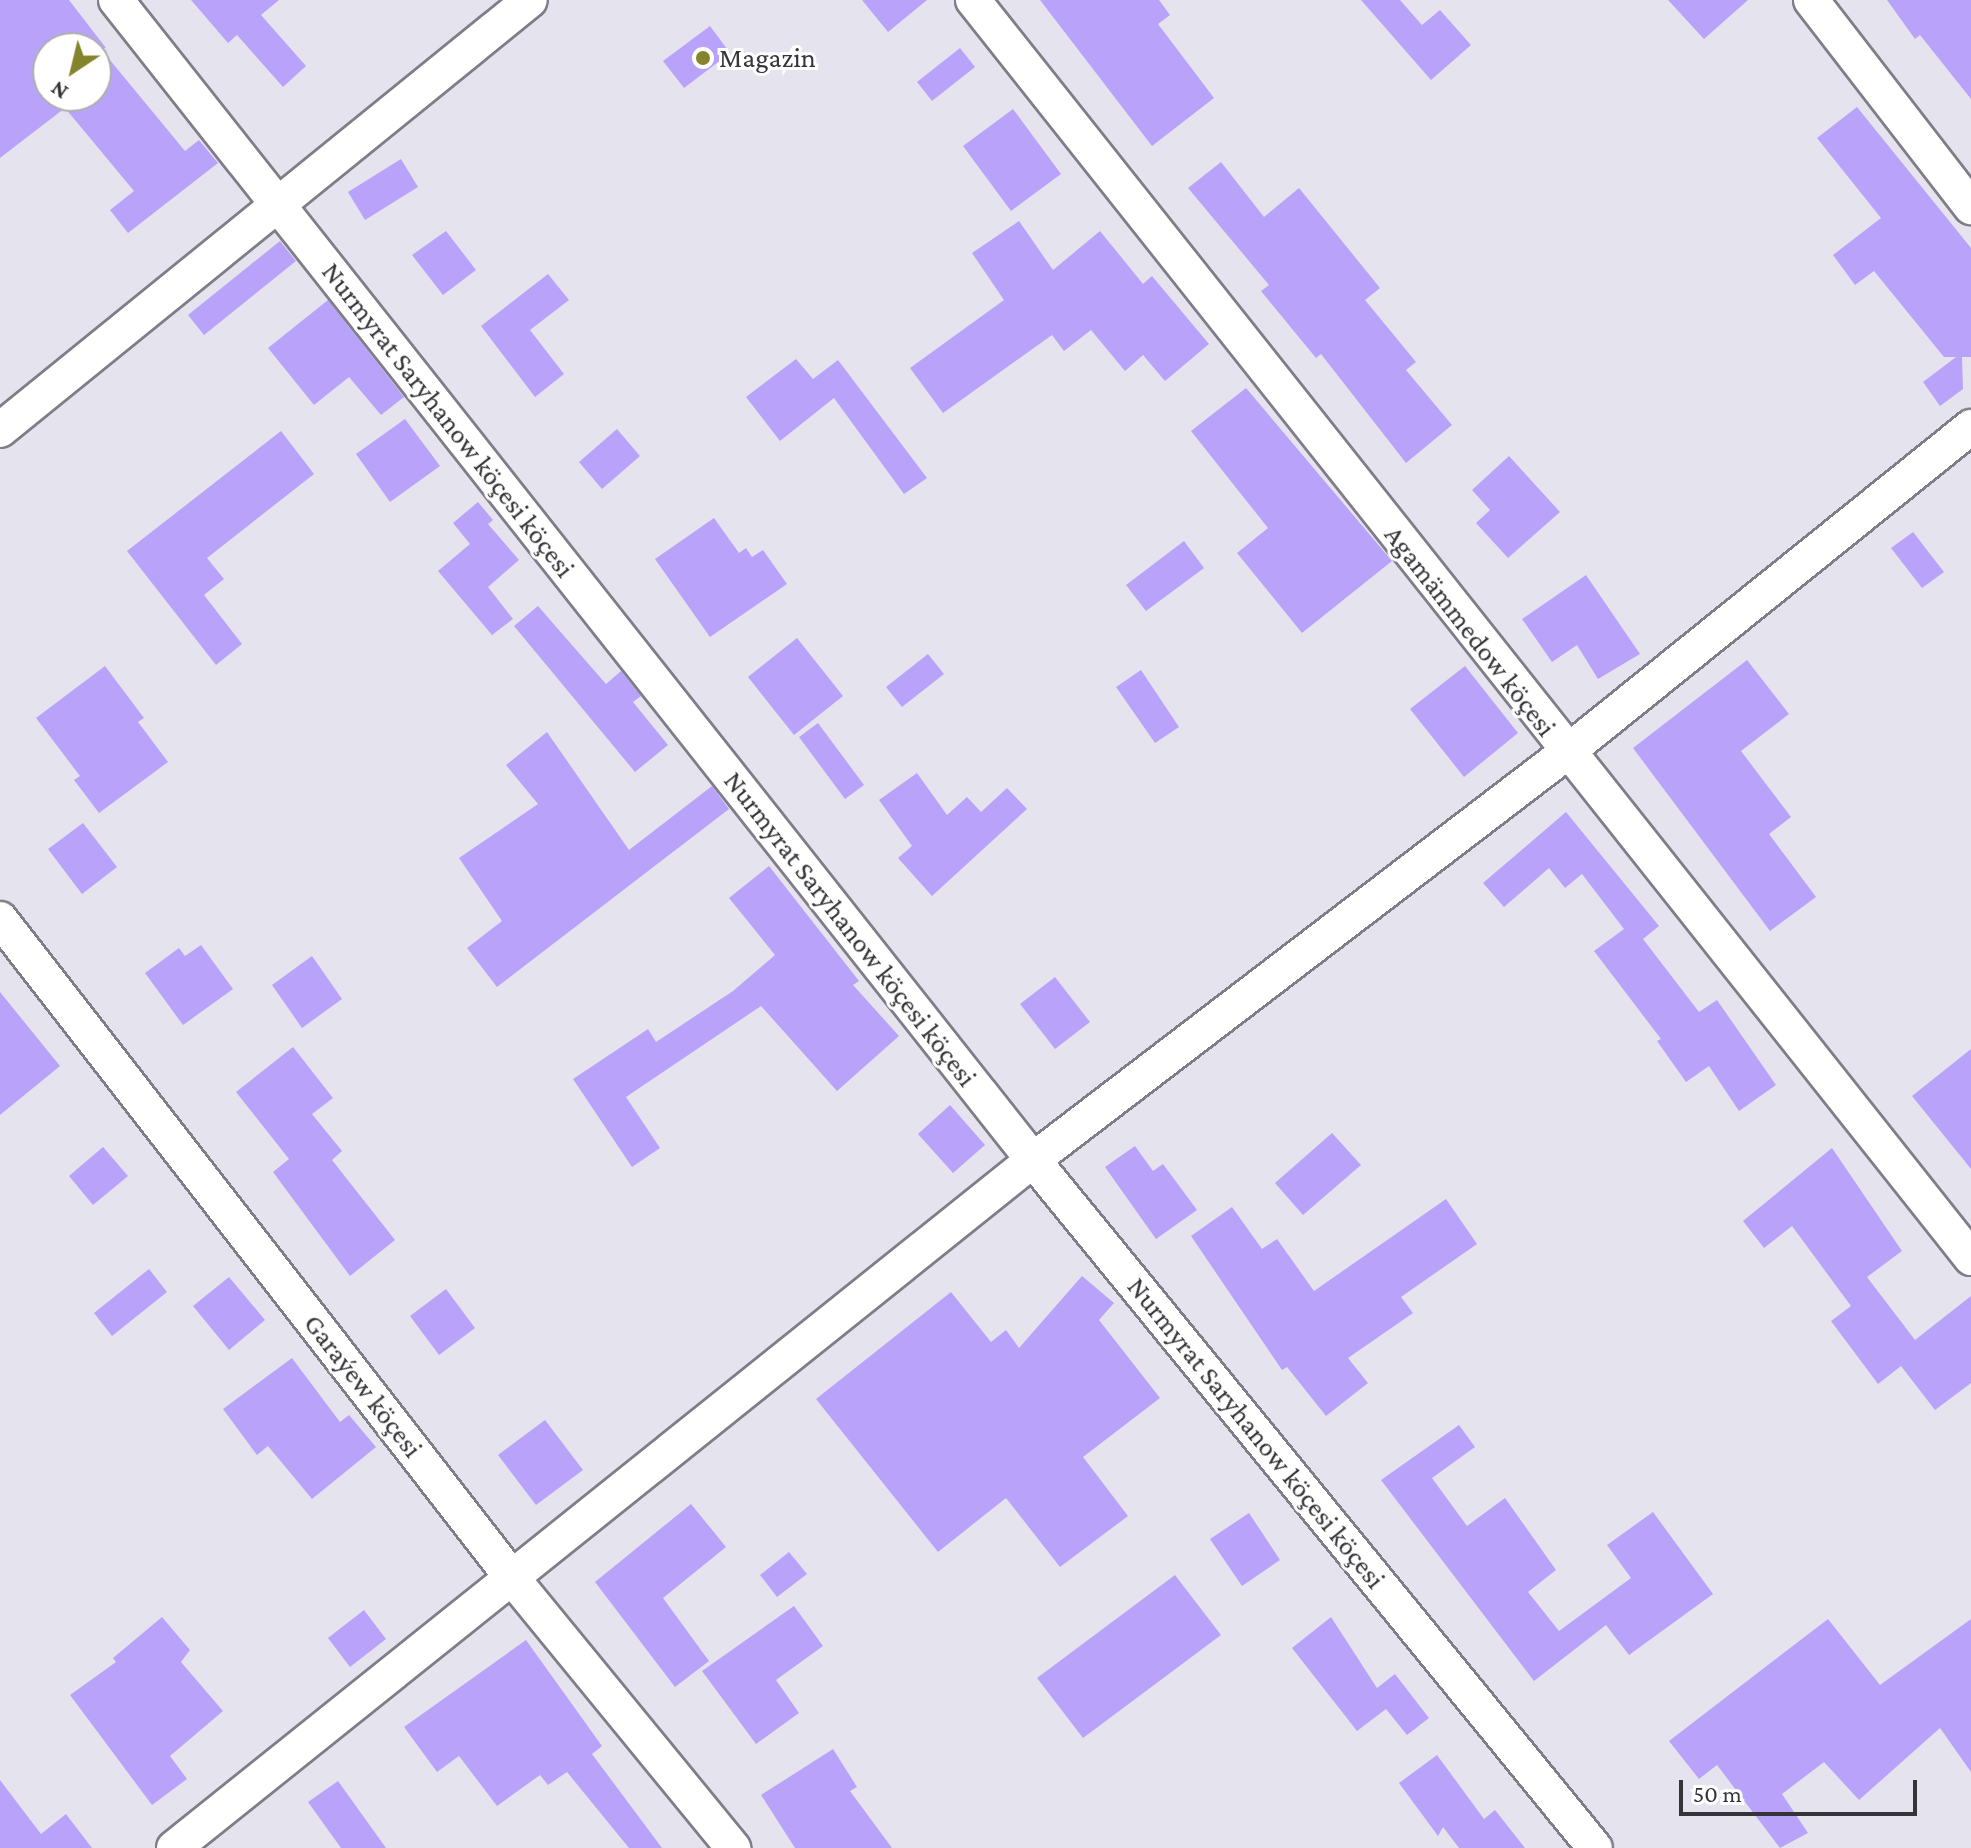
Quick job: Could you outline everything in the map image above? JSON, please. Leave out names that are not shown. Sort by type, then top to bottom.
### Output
[{"type":"street","name":"Nurmyrat Saryhanow köçesi köçesi","points":[[116,0],[1033,1160],[1595,1848]]},
{"type":"street","points":[[0,430],[279,207],[530,0]]},
{"type":"street","name":"Agamämmedow köçesi","points":[[973,0],[1566,753],[1971,1258]]},
{"type":"street","points":[[1811,0],[1971,207]]},
{"type":"street","points":[[174,1848],[1033,1160],[1566,753],[1971,427]]},
{"type":"street","name":"Garaýew köçesi","points":[[0,919],[513,1579],[733,1848]]},
{"type":"building","points":[[0,0],[69,0],[94,32],[32,32],[32,112],[60,112],[0,158]]},
{"type":"building","points":[[191,0],[279,0],[261,15],[306,66],[283,87],[237,35],[228,43]]},
{"type":"building","points":[[862,0],[927,0],[888,32]]},
{"type":"building","points":[[1040,0],[1159,0],[1170,15],[1158,24],[1214,98],[1152,146]]},
{"type":"building","points":[[1361,0],[1400,0],[1422,25],[1440,10],[1471,45],[1431,80]]},
{"type":"building","points":[[1668,0],[1748,0],[1704,39]]},
{"type":"building","points":[[1887,0],[1971,0],[1971,99],[1920,35],[1915,39]]},
{"type":"building","points":[[710,26],[730,53],[684,88],[663,61]]},
{"type":"building","points":[[960,48],[975,67],[932,101],[917,82]]},
{"type":"building","points":[[112,63],[185,151],[199,140],[218,163],[128,233],[110,210],[134,191],[68,112],[112,112]]},
{"type":"building","points":[[1857,107],[1971,248],[1971,357],[1962,357],[1963,389],[1940,406],[1923,382],[1956,357],[1944,357],[1874,271],[1855,285],[1833,255],[1881,218],[1817,138]]},
{"type":"building","points":[[1013,109],[1061,174],[1011,211],[963,146]]},
{"type":"building","points":[[401,159],[418,187],[365,220],[348,192]]},
{"type":"building","points":[[1221,162],[1264,217],[1299,188],[1380,288],[1365,300],[1416,362],[1406,370],[1452,425],[1406,463],[1321,354],[1316,358],[1261,291],[1269,285],[1188,188]]},
{"type":"building","points":[[1019,221],[1053,270],[1100,231],[1143,284],[1152,276],[1209,344],[1165,381],[1143,355],[1125,371],[1091,330],[1064,351],[1052,335],[943,413],[910,368],[1004,300],[972,253]]},
{"type":"building","points":[[446,231],[476,270],[443,295],[412,255]]},
{"type":"building","points":[[280,241],[296,261],[204,335],[188,315]]},
{"type":"building","points":[[548,274],[569,300],[530,330],[564,374],[535,397],[481,326]]},
{"type":"building","points":[[328,300],[404,397],[381,415],[349,377],[314,405],[268,348]]},
{"type":"building","points":[[796,359],[813,379],[838,360],[927,478],[904,494],[834,398],[780,441],[746,397]]},
{"type":"building","points":[[1246,388],[1392,561],[1302,633],[1237,553],[1268,528],[1191,431]]},
{"type":"building","points":[[405,419],[440,466],[390,502],[356,454]]},
{"type":"building","points":[[617,429],[640,456],[602,489],[579,462]]},
{"type":"building","points":[[281,431],[314,474],[207,558],[224,579],[204,595],[242,644],[216,665],[127,551]]},
{"type":"building","points":[[1509,456],[1560,512],[1508,558],[1476,523],[1490,510],[1472,490]]},
{"type":"building","points":[[478,502],[493,520],[488,524],[519,560],[488,587],[513,619],[492,635],[438,571],[470,544],[453,523]]},
{"type":"building","points":[[714,518],[739,553],[746,548],[752,557],[763,550],[787,584],[710,637],[655,559]]},
{"type":"building","points":[[1913,532],[1944,572],[1922,588],[1891,548]]},
{"type":"building","points":[[1184,541],[1204,568],[1146,611],[1126,585]]},
{"type":"building","points":[[1586,575],[1640,654],[1598,679],[1577,645],[1552,662],[1522,619]]},
{"type":"building","points":[[538,606],[606,684],[621,671],[641,696],[633,702],[668,745],[635,772],[514,626]]},
{"type":"building","points":[[797,638],[843,696],[794,735],[748,677]]},
{"type":"building","points":[[928,654],[944,674],[902,707],[886,687]]},
{"type":"building","points":[[1747,660],[1789,714],[1741,751],[1791,817],[1769,834],[1816,897],[1770,931],[1633,748]]},
{"type":"building","points":[[105,666],[144,718],[138,722],[168,762],[99,813],[74,780],[80,776],[36,718]]},
{"type":"building","points":[[1465,666],[1518,733],[1464,777],[1410,709]]},
{"type":"building","points":[[1141,670],[1179,727],[1155,743],[1116,687]]},
{"type":"building","points":[[818,723],[864,785],[845,799],[799,737]]},
{"type":"building","points":[[547,732],[629,850],[712,786],[729,809],[497,987],[467,948],[502,921],[459,858],[538,804],[506,765]]},
{"type":"building","points":[[917,773],[947,815],[967,797],[981,812],[1007,788],[1027,809],[932,896],[898,858],[912,846],[879,800]]},
{"type":"building","points":[[1566,812],[1659,926],[1643,939],[1699,1012],[1717,1000],[1776,1085],[1739,1111],[1709,1066],[1686,1082],[1657,1041],[1661,1039],[1594,951],[1624,929],[1582,874],[1565,888],[1549,868],[1504,907],[1483,883]]},
{"type":"building","points":[[83,823],[117,867],[82,894],[48,849]]},
{"type":"building","points":[[769,866],[859,981],[853,985],[899,1036],[837,1091],[761,1006],[626,1097],[660,1148],[632,1167],[573,1079],[648,1029],[656,1042],[733,991],[775,955],[729,898]]},
{"type":"building","points":[[201,945],[233,989],[183,1025],[145,973],[179,948],[185,956]]},
{"type":"building","points":[[312,956],[342,999],[302,1028],[272,985]]},
{"type":"building","points":[[1055,977],[1090,1022],[1055,1049],[1020,1004]]},
{"type":"building","points":[[0,992],[60,1066],[0,1115]]},
{"type":"building","points":[[293,1047],[333,1098],[312,1114],[342,1151],[332,1160],[395,1240],[350,1276],[273,1172],[289,1159],[236,1092]]},
{"type":"building","points":[[1971,1049],[1971,1169],[1912,1096]]},
{"type":"building","points":[[950,1105],[985,1145],[953,1173],[918,1134]]},
{"type":"building","points":[[1332,1133],[1361,1165],[1303,1215],[1275,1183]]},
{"type":"building","points":[[1135,1146],[1153,1171],[1163,1164],[1197,1210],[1156,1239],[1105,1167]]},
{"type":"building","points":[[103,1147],[128,1176],[93,1205],[69,1176]]},
{"type":"building","points":[[1832,1148],[1902,1251],[1867,1277],[1915,1340],[1971,1296],[1971,1383],[1935,1410],[1901,1366],[1878,1384],[1831,1321],[1851,1306],[1792,1226],[1764,1248],[1743,1221]]},
{"type":"building","points":[[1446,1199],[1477,1244],[1401,1297],[1413,1313],[1348,1358],[1368,1383],[1326,1416],[1287,1367],[1282,1370],[1191,1236],[1232,1207],[1262,1249],[1277,1239],[1314,1291]]},
{"type":"building","points":[[149,1269],[167,1292],[112,1336],[94,1313]]},
{"type":"building","points":[[1082,1276],[1114,1303],[1099,1320],[1160,1398],[1083,1457],[1128,1516],[1060,1567],[1006,1498],[938,1552],[816,1399],[951,1292],[991,1342],[1006,1330],[1019,1348]]},
{"type":"building","points":[[229,1277],[265,1320],[229,1350],[193,1306]]},
{"type":"building","points":[[446,1289],[475,1328],[439,1355],[410,1316]]},
{"type":"building","points":[[292,1358],[340,1422],[349,1415],[376,1447],[312,1499],[268,1446],[257,1455],[223,1409]]},
{"type":"building","points":[[545,1420],[583,1470],[536,1505],[498,1455]]},
{"type":"building","points":[[1459,1425],[1475,1447],[1432,1478],[1467,1526],[1505,1498],[1556,1570],[1528,1592],[1559,1631],[1631,1578],[1607,1545],[1653,1512],[1713,1594],[1629,1655],[1606,1625],[1534,1681],[1381,1480]]},
{"type":"building","points":[[691,1504],[726,1547],[663,1598],[709,1661],[675,1687],[595,1582]]},
{"type":"building","points":[[1249,1513],[1280,1560],[1242,1586],[1210,1539]]},
{"type":"building","points":[[789,1552],[807,1574],[777,1597],[760,1575]]},
{"type":"building","points":[[1175,1575],[1221,1635],[1083,1738],[1037,1678]]},
{"type":"building","points":[[794,1606],[823,1646],[776,1680],[799,1713],[756,1744],[702,1671]]},
{"type":"building","points":[[364,1610],[386,1639],[350,1667],[328,1638]]},
{"type":"building","points":[[162,1617],[190,1650],[181,1662],[223,1711],[170,1756],[187,1779],[152,1805],[70,1695],[116,1662],[113,1658]]},
{"type":"building","points":[[1331,1617],[1377,1688],[1395,1674],[1429,1718],[1407,1735],[1386,1709],[1357,1731],[1292,1648]]},
{"type":"building","points":[[1828,1619],[1880,1685],[1971,1619],[1971,1772],[1940,1728],[1859,1800],[1824,1762],[1782,1794],[1808,1833],[1780,1848],[1717,1765],[1699,1779],[1669,1741]]},
{"type":"building","points":[[526,1640],[602,1746],[592,1754],[662,1848],[629,1848],[567,1772],[548,1785],[540,1775],[497,1806],[459,1756],[437,1772],[404,1727]]},
{"type":"building","points":[[833,1749],[857,1787],[850,1791],[892,1848],[795,1848],[761,1795]]},
{"type":"building","points":[[1437,1755],[1484,1819],[1495,1810],[1525,1848],[1459,1848],[1443,1827],[1438,1836],[1399,1783]]},
{"type":"building","points":[[0,1780],[41,1834],[66,1814],[92,1848],[0,1848]]},
{"type":"building","points":[[338,1781],[386,1848],[341,1848],[308,1802]]},
{"type":"place","name":"Magazin","points":[[703,58]]}]
